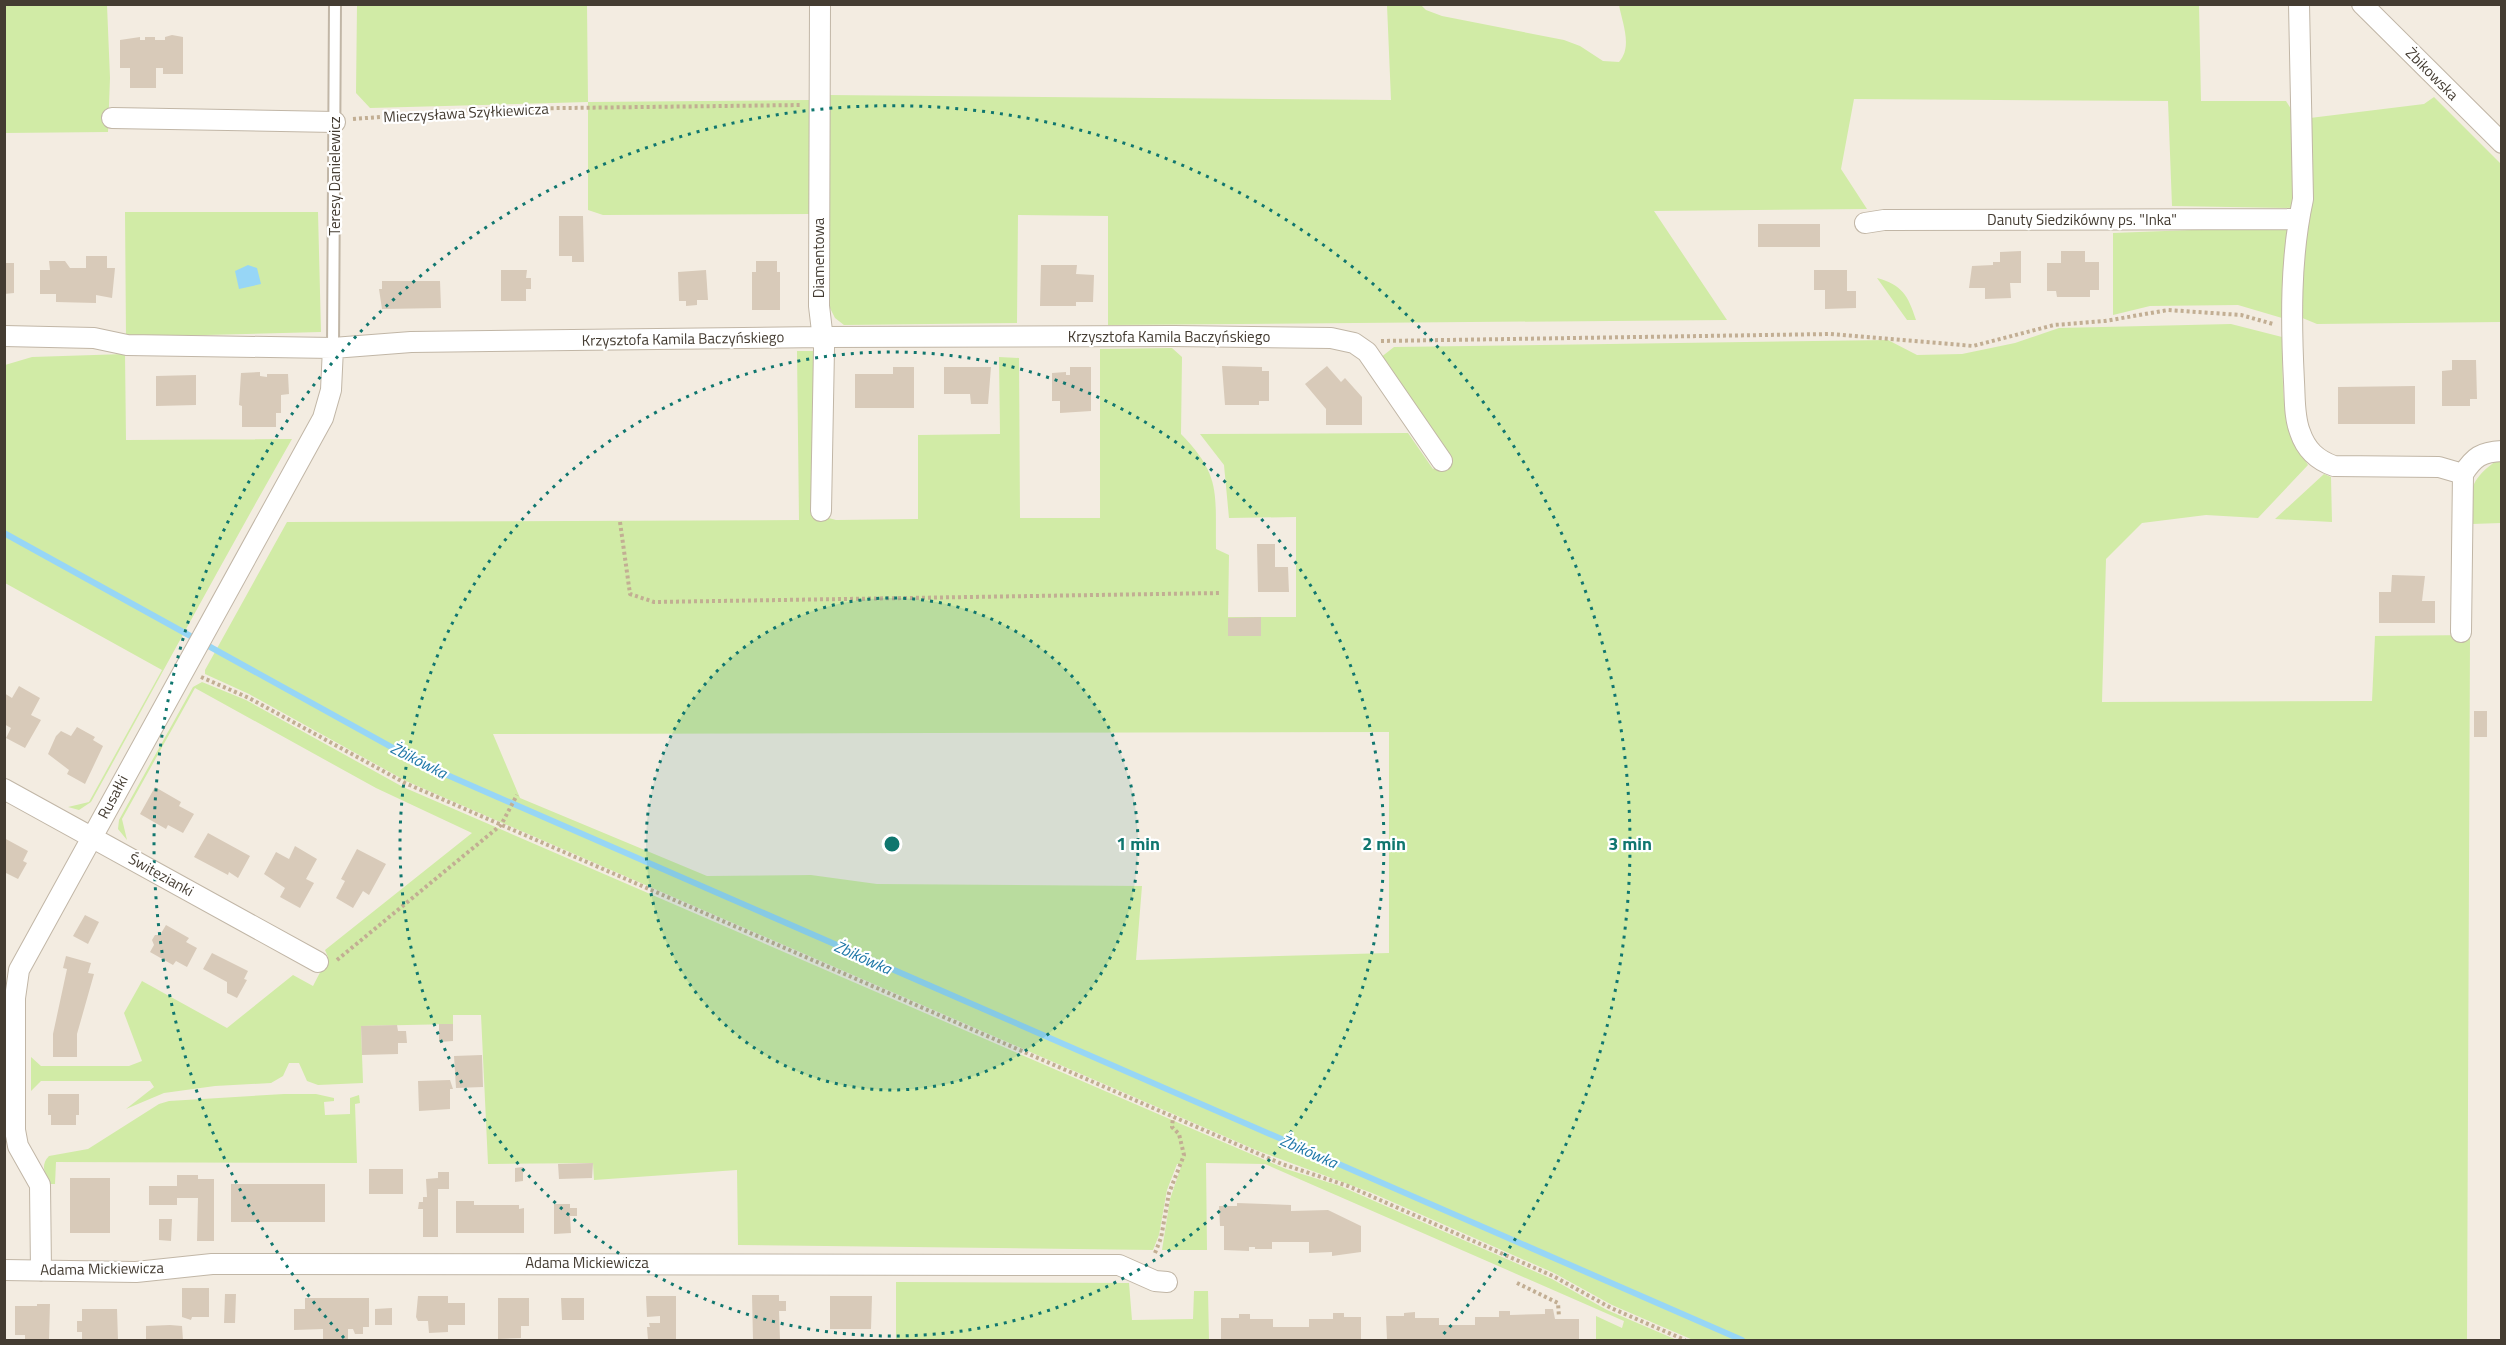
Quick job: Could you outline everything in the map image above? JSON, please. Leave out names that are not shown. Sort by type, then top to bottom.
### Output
[{"type":"street","name":"Diamentowa","points":[[820,4],[819,306],[823,337],[821,511]]},
{"type":"street","points":[[2299,4],[2303,199],[2299,219],[2291,330],[2296,418],[2300,433],[2312,454],[2322,462],[2334,466],[2439,466],[2463,474]]},
{"type":"street","name":"Żbikowska","points":[[2362,4],[2502,143]]},
{"type":"street","points":[[112,118],[335,122]]},
{"type":"street","name":"Danuty Siedzikówny ps. \"Inka\"","points":[[1865,224],[1884,220],[2299,219]]},
{"type":"street","name":"Krzysztofa Kamila Baczyńskiego","points":[[4,336],[94,338],[127,345],[333,348],[411,342],[1174,336],[1331,338],[1347,340],[1360,346]]},
{"type":"street","points":[[1360,346],[1373,359],[1442,461]]},
{"type":"street","name":"Rusałki","points":[[41,1271],[40,1185],[13,1152],[15,1130],[11,978],[23,962],[92,837],[190,670],[212,617],[323,418],[331,390],[333,348]]},
{"type":"street","points":[[2461,632],[2463,474],[2473,458],[2486,452],[2502,451]]},
{"type":"street","name":"Świtezianki","points":[[4,789],[318,962]]},
{"type":"street","name":"Adama Mickiewicza","points":[[4,1270],[136,1272],[223,1264],[1107,1265],[1124,1266],[1155,1281],[1167,1281]]},
{"type":"lane","name":"Teresy Danielewicz","points":[[333,348],[335,4]]},
{"type":"path","name":"Mieczysława Szyłkiewicza","points":[[335,122],[356,118],[487,110],[820,105]]},
{"type":"path","points":[[1360,346],[1374,341],[1830,333],[1973,345],[2054,325],[2105,321],[2168,310],[2241,315],[2291,330]]},
{"type":"path","points":[[620,522],[630,594],[654,602],[1221,593]]},
{"type":"path","points":[[190,670],[249,698],[405,783],[1282,1164],[1348,1186],[1553,1276],[1611,1308],[1685,1341]]},
{"type":"path","points":[[318,962],[336,961],[501,825],[518,795]]},
{"type":"path","points":[[1155,1253],[1160,1245],[1169,1193],[1184,1155],[1179,1134],[1172,1127],[1173,1117]]},
{"type":"path","points":[[1518,1283],[1520,1287],[1558,1303],[1559,1317]]},
{"type":"green space","points":[[4,5],[107,5],[110,78],[108,132],[5,133]]},
{"type":"green space","points":[[357,5],[587,5],[588,102],[370,108],[356,93]]},
{"type":"green space","points":[[1387,5],[1421,5],[1426,10],[1442,16],[1564,40],[1580,46],[1603,61],[1619,62],[1626,42],[1619,5],[2199,5],[2201,101],[2286,101],[2293,112],[2295,208],[2172,206],[2168,101],[1854,99],[1841,169],[1867,209],[1654,211],[1727,320],[1108,325],[1108,216],[1018,215],[1017,323],[844,325],[835,318],[828,304],[829,95],[1391,100]]},
{"type":"green space","points":[[2434,97],[2501,164],[2501,322],[2317,324],[2300,317],[2305,231],[2312,207],[2310,118],[2424,104]]},
{"type":"green space","points":[[809,100],[810,214],[603,215],[588,210],[588,102]]},
{"type":"green space","points":[[125,212],[318,212],[321,332],[126,337]]},
{"type":"green space","points":[[2292,226],[2282,318],[2238,305],[2150,306],[2113,315],[2113,233]]},
{"type":"green space","points":[[1877,278],[1893,284],[1903,292],[1916,320],[1907,320]]},
{"type":"green space","points":[[2231,324],[2282,337],[2283,388],[2287,418],[2298,448],[2308,465],[2258,518],[2206,515],[2142,523],[2106,559],[2102,702],[2372,701],[2375,636],[2470,635],[2467,1340],[1693,1340],[1612,1305],[1554,1273],[1372,1193],[1256,1150],[406,781],[249,694],[205,674],[205,670],[287,522],[799,520],[797,351],[814,351],[818,358],[816,481],[811,498],[814,514],[836,520],[918,519],[918,435],[1000,434],[999,357],[1019,358],[1020,518],[1100,518],[1100,349],[1172,348],[1182,357],[1181,434],[1204,462],[1210,474],[1214,487],[1216,549],[1229,555],[1228,617],[1296,617],[1296,517],[1229,518],[1224,465],[1200,434],[1408,433],[1433,469],[1448,460],[1380,358],[1394,347],[1888,340],[1917,355],[1962,354],[2015,343],[2059,328]],"holes":[[[1389,732],[1389,953],[1136,960],[1142,886],[877,884],[811,875],[707,876],[520,798],[493,734]]]},
{"type":"green space","points":[[125,354],[126,440],[292,439],[91,802],[79,810],[68,807],[89,802],[162,670],[5,583],[5,365],[32,357]]},
{"type":"green space","points":[[2497,460],[2501,460],[2501,523],[2472,524],[2471,494],[2473,487],[2481,474]]},
{"type":"green space","points":[[2324,474],[2331,477],[2332,522],[2275,519]]},
{"type":"green space","points":[[202,682],[246,700],[403,787],[1286,1169],[1340,1186],[1552,1279],[1607,1310],[1677,1340],[1596,1340],[1596,1316],[1622,1328],[1624,1321],[1265,1164],[1206,1163],[1207,1250],[1162,1250],[1170,1199],[1182,1164],[1177,1164],[1167,1190],[1159,1235],[1153,1250],[738,1245],[737,1170],[594,1180],[593,1163],[488,1164],[481,1015],[453,1015],[453,1024],[361,1026],[363,1083],[318,1085],[307,1081],[299,1063],[289,1063],[283,1076],[271,1083],[215,1086],[164,1093],[126,1109],[154,1087],[150,1081],[41,1081],[31,1091],[31,1057],[41,1066],[129,1066],[142,1061],[124,1013],[142,981],[227,1028],[293,975],[313,986],[328,957],[325,950],[472,833],[376,788],[195,688],[122,819],[127,840],[118,829],[119,820],[193,687]]},
{"type":"green space","points":[[316,1094],[334,1098],[334,1101],[324,1102],[325,1115],[350,1114],[350,1098],[359,1095],[360,1103],[355,1104],[357,1163],[56,1162],[55,1184],[49,1184],[46,1177],[44,1166],[49,1156],[88,1149],[159,1104],[169,1101]]},
{"type":"green space","points":[[896,1282],[1129,1283],[1132,1320],[1193,1319],[1194,1291],[1208,1291],[1209,1340],[896,1340]]},
{"type":"water","points":[[248,265],[257,268],[261,284],[239,289],[235,271]]},
{"type":"building","points":[[172,35],[183,37],[183,74],[163,74],[163,68],[156,68],[156,88],[130,88],[130,68],[120,68],[120,40],[140,37],[140,40],[145,40],[145,37],[155,37],[155,40],[165,40],[165,37]]},
{"type":"building","points":[[559,216],[583,216],[584,262],[572,262],[572,256],[559,256]]},
{"type":"building","points":[[1758,224],[1820,224],[1820,247],[1758,247]]},
{"type":"building","points":[[2021,251],[2021,283],[2010,283],[2011,298],[1985,299],[1985,288],[1969,288],[1972,266],[1993,265],[1993,262],[2000,262],[2000,252]]},
{"type":"building","points":[[2061,251],[2085,251],[2085,262],[2099,262],[2099,290],[2090,290],[2090,297],[2057,297],[2056,291],[2047,291],[2047,263],[2061,263]]},
{"type":"building","points":[[86,256],[107,256],[107,268],[115,268],[112,298],[96,295],[96,303],[56,302],[56,294],[40,294],[40,270],[50,270],[49,261],[65,261],[70,268],[86,268]]},
{"type":"building","points":[[756,261],[777,261],[777,272],[780,272],[780,310],[752,310],[752,272],[756,272]]},
{"type":"building","points":[[4,263],[14,263],[14,293],[4,294]]},
{"type":"building","points":[[1041,265],[1077,265],[1076,274],[1094,275],[1093,302],[1076,302],[1076,306],[1040,306]]},
{"type":"building","points":[[501,270],[527,270],[526,278],[531,278],[531,289],[526,289],[526,301],[501,301]]},
{"type":"building","points":[[706,270],[708,300],[697,300],[697,305],[686,306],[686,301],[679,301],[678,272]]},
{"type":"building","points":[[1814,270],[1847,270],[1847,291],[1856,291],[1856,308],[1825,309],[1825,290],[1814,290]]},
{"type":"building","points":[[382,281],[440,281],[441,308],[382,309],[379,289],[382,289]]},
{"type":"building","points":[[2452,360],[2476,360],[2477,399],[2470,399],[2470,406],[2442,406],[2442,371],[2452,370]]},
{"type":"building","points":[[1222,366],[1262,367],[1262,371],[1269,371],[1269,401],[1259,401],[1259,405],[1225,405]]},
{"type":"building","points":[[1327,366],[1341,382],[1345,378],[1362,397],[1362,425],[1326,425],[1326,409],[1305,384]]},
{"type":"building","points":[[893,367],[914,367],[914,408],[855,408],[855,374],[893,374]]},
{"type":"building","points":[[944,367],[991,367],[988,404],[971,404],[970,394],[944,394]]},
{"type":"building","points":[[1070,367],[1091,367],[1091,411],[1060,413],[1060,401],[1052,401],[1052,373],[1066,372],[1066,375],[1070,375]]},
{"type":"building","points":[[260,372],[260,376],[267,377],[267,374],[288,374],[289,394],[281,395],[281,413],[276,413],[276,427],[242,427],[242,406],[239,405],[241,373]]},
{"type":"building","points":[[196,375],[196,405],[156,406],[156,376]]},
{"type":"building","points":[[2415,386],[2415,424],[2338,424],[2338,387]]},
{"type":"building","points":[[1257,544],[1275,544],[1275,567],[1288,567],[1289,592],[1258,592]]},
{"type":"building","points":[[2392,575],[2425,576],[2422,601],[2435,601],[2435,623],[2379,623],[2379,592],[2391,592]]},
{"type":"building","points":[[1261,617],[1261,636],[1228,636],[1228,618]]},
{"type":"building","points":[[19,686],[40,698],[31,715],[41,720],[25,748],[6,738],[11,728],[4,724],[4,693],[12,698]]},
{"type":"building","points":[[2474,711],[2487,711],[2487,737],[2474,737]]},
{"type":"building","points":[[77,727],[95,737],[93,740],[103,746],[85,784],[67,774],[69,770],[48,754],[56,736],[61,731],[71,736]]},
{"type":"building","points":[[155,787],[181,802],[179,806],[194,814],[183,833],[168,825],[166,829],[140,814]]},
{"type":"building","points":[[208,833],[250,856],[238,878],[194,857]]},
{"type":"building","points":[[4,838],[28,851],[23,861],[27,863],[18,879],[4,872]]},
{"type":"building","points":[[295,846],[317,859],[306,879],[314,883],[300,908],[280,897],[285,888],[264,874],[276,852],[289,859]]},
{"type":"building","points":[[357,849],[386,864],[369,895],[363,891],[353,908],[336,898],[345,881],[341,879]]},
{"type":"building","points":[[85,915],[99,922],[88,944],[73,936]]},
{"type":"building","points":[[166,925],[189,938],[186,942],[197,948],[187,967],[176,961],[173,965],[150,952],[154,945],[152,940],[155,935],[160,935]]},
{"type":"building","points":[[212,953],[248,971],[244,979],[247,980],[237,998],[227,993],[227,982],[203,969]]},
{"type":"building","points":[[66,956],[91,963],[88,973],[94,974],[77,1034],[77,1057],[53,1057],[53,1034],[67,969],[63,968]]},
{"type":"building","points":[[439,1024],[453,1024],[453,1041],[439,1042]]},
{"type":"building","points":[[397,1025],[398,1031],[406,1031],[407,1043],[398,1043],[398,1054],[362,1055],[361,1026]]},
{"type":"building","points":[[482,1055],[483,1087],[456,1088],[454,1056]]},
{"type":"building","points":[[450,1080],[453,1089],[450,1089],[450,1109],[419,1111],[418,1081]]},
{"type":"building","points":[[48,1094],[79,1094],[79,1115],[76,1115],[76,1125],[51,1125],[51,1115],[48,1115]]},
{"type":"building","points":[[593,1163],[592,1178],[559,1179],[558,1164]]},
{"type":"building","points":[[523,1167],[523,1181],[515,1182],[515,1168]]},
{"type":"building","points":[[369,1169],[403,1169],[403,1194],[369,1194]]},
{"type":"building","points":[[438,1172],[449,1172],[449,1189],[438,1189],[438,1237],[423,1237],[423,1209],[418,1209],[419,1202],[423,1202],[423,1197],[427,1197],[426,1179],[438,1178]]},
{"type":"building","points":[[177,1175],[198,1175],[198,1179],[214,1179],[214,1241],[197,1241],[198,1198],[177,1198],[177,1205],[149,1205],[149,1186],[177,1186]]},
{"type":"building","points":[[70,1178],[110,1178],[110,1233],[70,1233]]},
{"type":"building","points":[[231,1184],[325,1184],[325,1222],[231,1222]]},
{"type":"building","points":[[456,1201],[474,1201],[474,1205],[519,1205],[519,1209],[524,1208],[524,1233],[456,1233]]},
{"type":"building","points":[[1237,1203],[1291,1205],[1291,1211],[1328,1210],[1361,1226],[1361,1252],[1332,1256],[1332,1252],[1309,1253],[1309,1242],[1272,1242],[1272,1249],[1249,1247],[1249,1251],[1224,1250],[1224,1226],[1220,1226],[1219,1206],[1237,1206]]},
{"type":"building","points":[[554,1204],[570,1204],[570,1208],[577,1208],[577,1216],[570,1216],[571,1233],[554,1234]]},
{"type":"building","points":[[159,1219],[172,1219],[171,1241],[159,1240]]},
{"type":"building","points":[[182,1288],[209,1288],[209,1317],[192,1317],[191,1320],[182,1317]]},
{"type":"building","points":[[225,1294],[236,1294],[235,1323],[224,1323]]},
{"type":"building","points":[[752,1295],[779,1295],[779,1301],[786,1301],[786,1311],[779,1311],[780,1340],[753,1340]]},
{"type":"building","points":[[418,1296],[448,1296],[448,1303],[465,1303],[465,1325],[448,1325],[448,1332],[429,1333],[428,1321],[418,1321],[416,1317]]},
{"type":"building","points":[[646,1296],[676,1296],[676,1340],[648,1340],[649,1323],[660,1323],[660,1316],[647,1317]]},
{"type":"building","points":[[830,1296],[872,1296],[871,1329],[830,1329]]},
{"type":"building","points":[[305,1298],[369,1298],[369,1327],[363,1327],[363,1334],[355,1334],[353,1329],[348,1329],[348,1340],[323,1340],[323,1329],[294,1330],[294,1309],[305,1309]]},
{"type":"building","points":[[498,1298],[529,1298],[529,1326],[521,1326],[521,1338],[498,1339]]},
{"type":"building","points":[[561,1298],[584,1298],[584,1320],[562,1320]]},
{"type":"building","points":[[37,1304],[50,1304],[49,1340],[25,1340],[25,1335],[15,1335],[15,1306],[37,1306]]},
{"type":"building","points":[[392,1308],[392,1325],[375,1325],[375,1309]]},
{"type":"building","points":[[82,1309],[117,1309],[118,1340],[82,1340],[82,1332],[77,1332],[77,1321],[82,1321]]},
{"type":"building","points":[[1545,1309],[1553,1309],[1555,1319],[1579,1319],[1579,1340],[1387,1340],[1386,1316],[1404,1316],[1404,1313],[1415,1312],[1415,1318],[1439,1318],[1439,1325],[1475,1325],[1475,1317],[1499,1317],[1499,1311],[1510,1311],[1510,1315],[1545,1314]]},
{"type":"building","points":[[1333,1313],[1344,1313],[1344,1317],[1361,1317],[1361,1340],[1221,1340],[1221,1318],[1239,1318],[1239,1314],[1250,1314],[1250,1319],[1273,1319],[1273,1327],[1309,1327],[1309,1319],[1333,1319]]},
{"type":"building","points":[[146,1326],[182,1326],[183,1340],[146,1340]]},
{"type":"waterway","name":"Żbikówka","points":[[4,533],[422,764],[1742,1340]]}]
